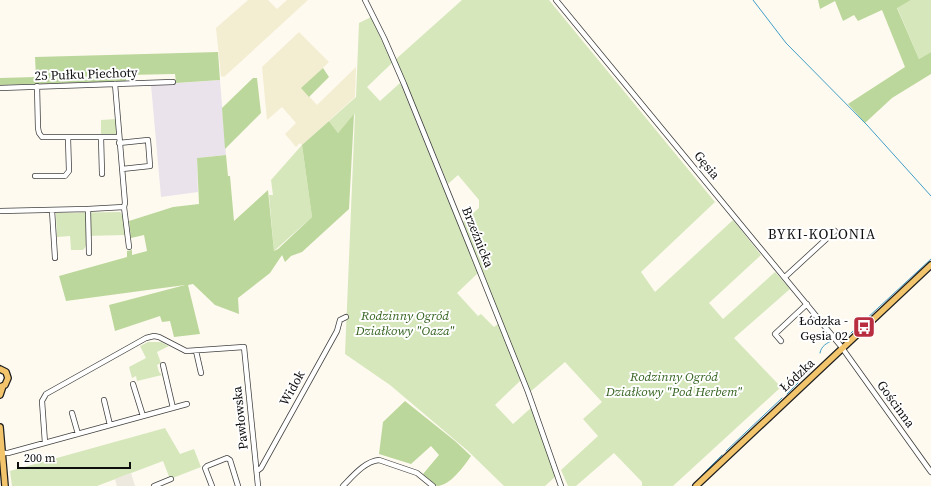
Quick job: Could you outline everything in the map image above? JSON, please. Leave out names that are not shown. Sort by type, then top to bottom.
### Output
[{"type":"main road","name":"Łódzka","points":[[696,486],[841,347],[931,265]]},
{"type":"main road","points":[[0,368],[6,372],[8,376],[8,380],[2,386],[0,395]]},
{"type":"main road","points":[[0,427],[5,486]]},
{"type":"street","name":"Brzeźnicka","points":[[365,0],[384,38],[404,84],[470,247],[528,392],[561,486]]},
{"type":"street","name":"Gęsia","points":[[556,0],[841,347]]},
{"type":"street","name":"25 Pułku Piechoty","points":[[0,88],[173,82]]},
{"type":"street","points":[[115,84],[125,203],[124,207],[129,247]]},
{"type":"street","points":[[37,86],[39,133],[44,137],[119,137]]},
{"type":"street","points":[[101,137],[102,174]]},
{"type":"street","points":[[35,176],[65,176],[68,174],[68,138]]},
{"type":"street","points":[[120,143],[148,140],[150,166],[122,169]]},
{"type":"street","points":[[0,211],[88,210],[124,207]]},
{"type":"street","points":[[52,210],[55,258]]},
{"type":"street","points":[[88,210],[89,253]]},
{"type":"street","points":[[785,277],[835,231]]},
{"type":"street","points":[[781,341],[775,334],[807,304]]},
{"type":"street","name":"Widok","points":[[257,471],[261,468],[337,331],[340,320],[346,317]]},
{"type":"street","points":[[45,442],[42,401],[46,394],[54,388],[150,337],[159,337],[186,351],[196,351],[201,373]]},
{"type":"street","name":"Pawłowska","points":[[196,351],[244,347],[258,486]]},
{"type":"street","name":"Gościnna","points":[[841,347],[931,472]]},
{"type":"street","points":[[162,365],[173,408]]},
{"type":"street","points":[[133,384],[143,416]]},
{"type":"street","points":[[104,400],[110,425]]},
{"type":"street","points":[[2,453],[8,453],[187,404]]},
{"type":"street","points":[[72,413],[78,434]]},
{"type":"street","points":[[212,486],[205,468],[229,458],[238,486]]},
{"type":"street","points":[[343,486],[364,467],[374,461],[381,461],[408,469],[423,477],[433,486]]},
{"type":"street","points":[[154,486],[165,484],[171,480]]},
{"type":"shaded area","points":[[248,0],[268,0],[277,9],[287,0],[308,0],[224,77],[221,76],[216,28]]},
{"type":"shaded area","points":[[299,32],[329,62],[302,88],[317,105],[356,67],[355,97],[302,145],[300,143],[296,147],[285,134],[296,123],[282,107],[267,120],[262,67]]},
{"type":"shaded area","points":[[220,80],[226,155],[197,158],[198,192],[161,197],[151,85]]},
{"type":"shaded area","points":[[131,473],[135,486],[117,486],[115,479]]},
{"type":"green space","name":"Rodzinny Ogród Działkowy \"Pod Herbem\"","points":[[462,0],[549,0],[715,202],[641,272],[655,292],[733,220],[761,255],[709,303],[723,319],[775,272],[790,289],[734,338],[781,387],[673,486],[642,486],[642,482],[614,453],[576,486],[568,486],[561,470],[598,436],[583,419],[602,402],[565,362],[530,392],[463,222],[479,208],[479,200],[458,175],[448,184],[396,59]]},
{"type":"green space","points":[[818,0],[911,0],[897,8],[919,59],[931,52],[931,74],[892,98],[865,123],[848,104],[905,67],[882,10],[858,21],[854,15],[843,21],[835,1],[820,9]]},
{"type":"green space","points":[[911,0],[931,0],[931,52],[919,59],[897,7]]},
{"type":"green space","name":"Rodzinny Ogród Działkowy \"Oaza\"","points":[[371,17],[392,63],[367,87],[380,101],[400,83],[401,85],[478,273],[457,293],[478,316],[481,314],[494,327],[498,324],[521,380],[495,405],[513,424],[532,407],[556,476],[545,486],[504,486],[468,451],[390,385],[345,354],[355,114],[338,133],[329,121],[356,97],[359,23]]},
{"type":"green space","points":[[218,52],[220,80],[176,83],[175,74],[126,75],[126,81],[0,85],[0,78],[36,77],[35,57]]},
{"type":"green space","points":[[323,68],[329,77],[309,97],[301,88]]},
{"type":"green space","points":[[253,78],[257,78],[261,113],[225,149],[222,108]]},
{"type":"green space","points":[[354,114],[349,209],[302,252],[291,256],[285,262],[282,255],[270,273],[238,298],[239,314],[215,305],[193,284],[188,285],[200,334],[174,337],[170,321],[162,322],[160,316],[115,331],[109,305],[185,285],[66,301],[59,276],[127,257],[127,251],[132,250],[132,255],[147,251],[144,235],[131,238],[129,221],[173,207],[199,204],[197,158],[226,155],[228,176],[230,176],[234,221],[268,190],[274,251],[278,249],[312,217],[302,145],[329,121],[338,133]]},
{"type":"green space","points":[[116,119],[117,133],[115,135],[101,136],[101,120]]},
{"type":"green space","points":[[302,145],[312,217],[274,251],[269,195],[273,195],[271,180]]},
{"type":"green space","points":[[120,212],[123,215],[125,235],[86,236],[86,246],[83,250],[71,250],[70,236],[57,237],[56,213]]},
{"type":"green space","points":[[148,342],[161,342],[169,346],[157,352],[161,363],[157,365],[159,372],[162,375],[137,381],[136,376],[132,378],[129,367],[146,358],[140,346]]},
{"type":"green space","points":[[405,401],[455,441],[471,456],[465,465],[447,483],[437,486],[423,474],[439,455],[431,446],[411,464],[379,454],[383,422]]},
{"type":"green space","points":[[165,428],[180,454],[194,449],[201,467],[170,479],[163,461],[97,486],[12,486],[10,471]]},
{"type":"waterway","points":[[753,0],[786,43],[867,125],[931,196]]},
{"type":"waterway","points":[[851,333],[931,259]]},
{"type":"waterway","points":[[837,337],[845,338],[849,335]]},
{"type":"waterway","points":[[820,353],[823,347],[833,340]]},
{"type":"waterway","points":[[787,394],[811,370]]},
{"type":"waterway","points":[[726,451],[782,398]]},
{"type":"waterway","points":[[701,476],[722,455]]},
{"type":"place","name":"Łódzka - Gęsia 02","points":[[864,327]]},
{"type":"district","name":"BYKI-KOLONIA","points":[[822,234]]}]
